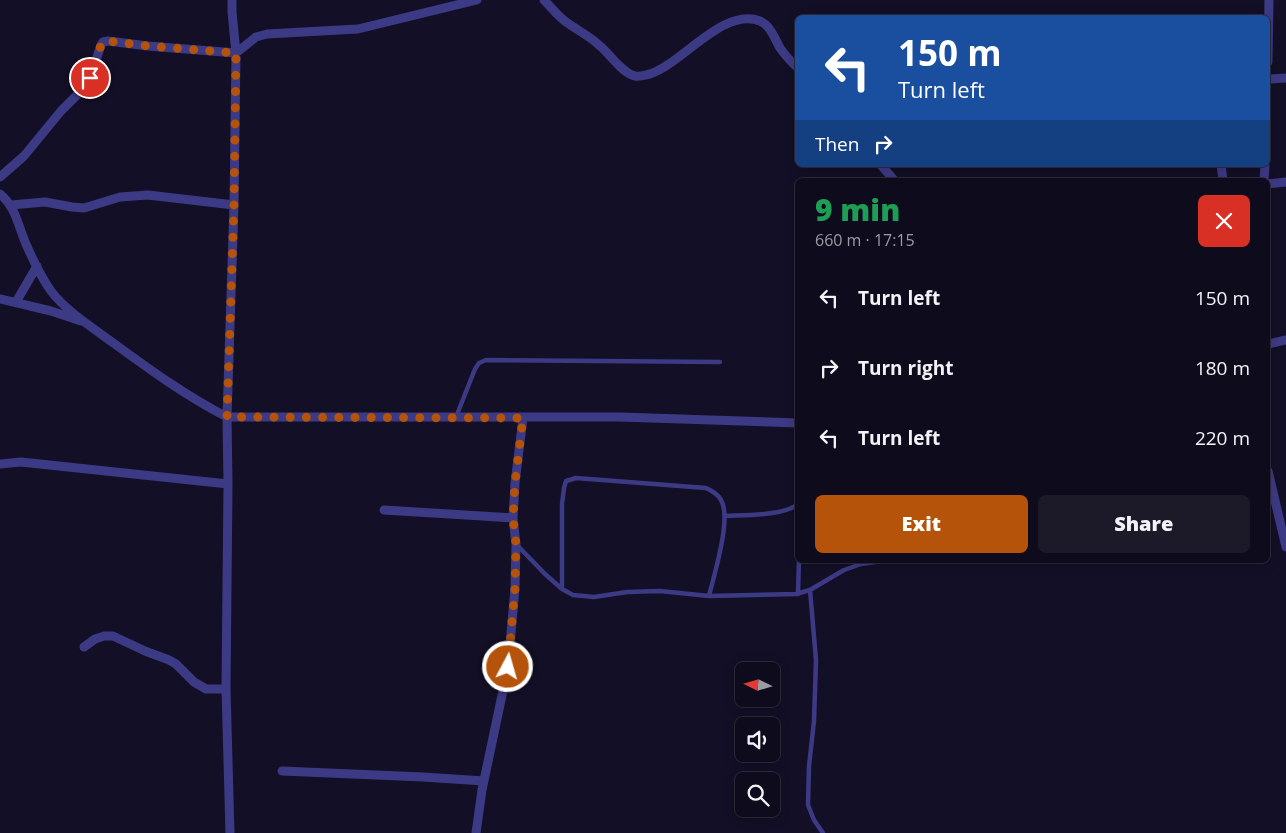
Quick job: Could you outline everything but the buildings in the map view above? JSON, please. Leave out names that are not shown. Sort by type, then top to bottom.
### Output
[{"type":"street","points":[[230,833],[226,689],[227,417],[234,205],[236,53],[232,0]]},
{"type":"street","points":[[0,177],[24,156],[61,111],[85,87],[103,42],[236,53],[256,37],[267,34],[358,29],[477,0]]},
{"type":"street","points":[[544,0],[561,18],[601,46],[619,65],[635,76],[643,76],[659,71],[719,27],[734,20],[746,19],[761,21],[795,64]]},
{"type":"street","points":[[1269,0],[1269,15]]},
{"type":"street","points":[[1270,79],[1286,78]]},
{"type":"street","points":[[883,167],[892,178]]},
{"type":"street","points":[[1270,184],[1286,182]]},
{"type":"street","points":[[0,194],[11,205],[26,245],[52,292],[83,321],[187,394],[227,417],[620,417],[795,423]]},
{"type":"street","points":[[11,205],[45,202],[84,208],[120,197],[148,195],[234,205]]},
{"type":"street","points":[[16,302],[37,266]]},
{"type":"street","points":[[0,299],[83,321]]},
{"type":"street","points":[[1270,344],[1286,340]]},
{"type":"street","points":[[476,833],[484,782],[508,667],[515,588],[516,544],[513,518],[515,483],[523,418]]},
{"type":"street","points":[[0,464],[22,462],[228,484]]},
{"type":"street","points":[[1270,479],[1286,547]]},
{"type":"street","points":[[384,510],[513,518]]},
{"type":"street","points":[[84,647],[95,639],[113,636],[169,660],[176,664],[194,682],[206,689],[226,689]]},
{"type":"street","points":[[282,771],[423,777],[484,782]]},
{"type":"lane","points":[[455,418],[475,370],[479,363],[486,360],[720,362]]},
{"type":"lane","points":[[562,588],[562,504],[564,488],[566,480],[576,478],[706,488],[718,495],[723,502],[723,536],[709,596]]},
{"type":"lane","points":[[724,516],[775,512],[795,507]]},
{"type":"lane","points":[[516,544],[544,574],[562,588],[573,595],[594,597],[627,592],[660,591],[709,596],[798,594],[810,590],[844,570],[868,563]]},
{"type":"lane","points":[[798,594],[799,563]]},
{"type":"lane","points":[[810,590],[816,660],[808,806],[814,820],[823,833]]},
{"type":"route","points":[[90,78],[101,45],[103,42],[108,41],[236,53],[234,205],[227,417],[523,418],[515,483],[513,518],[516,544],[515,588],[508,667]]}]
